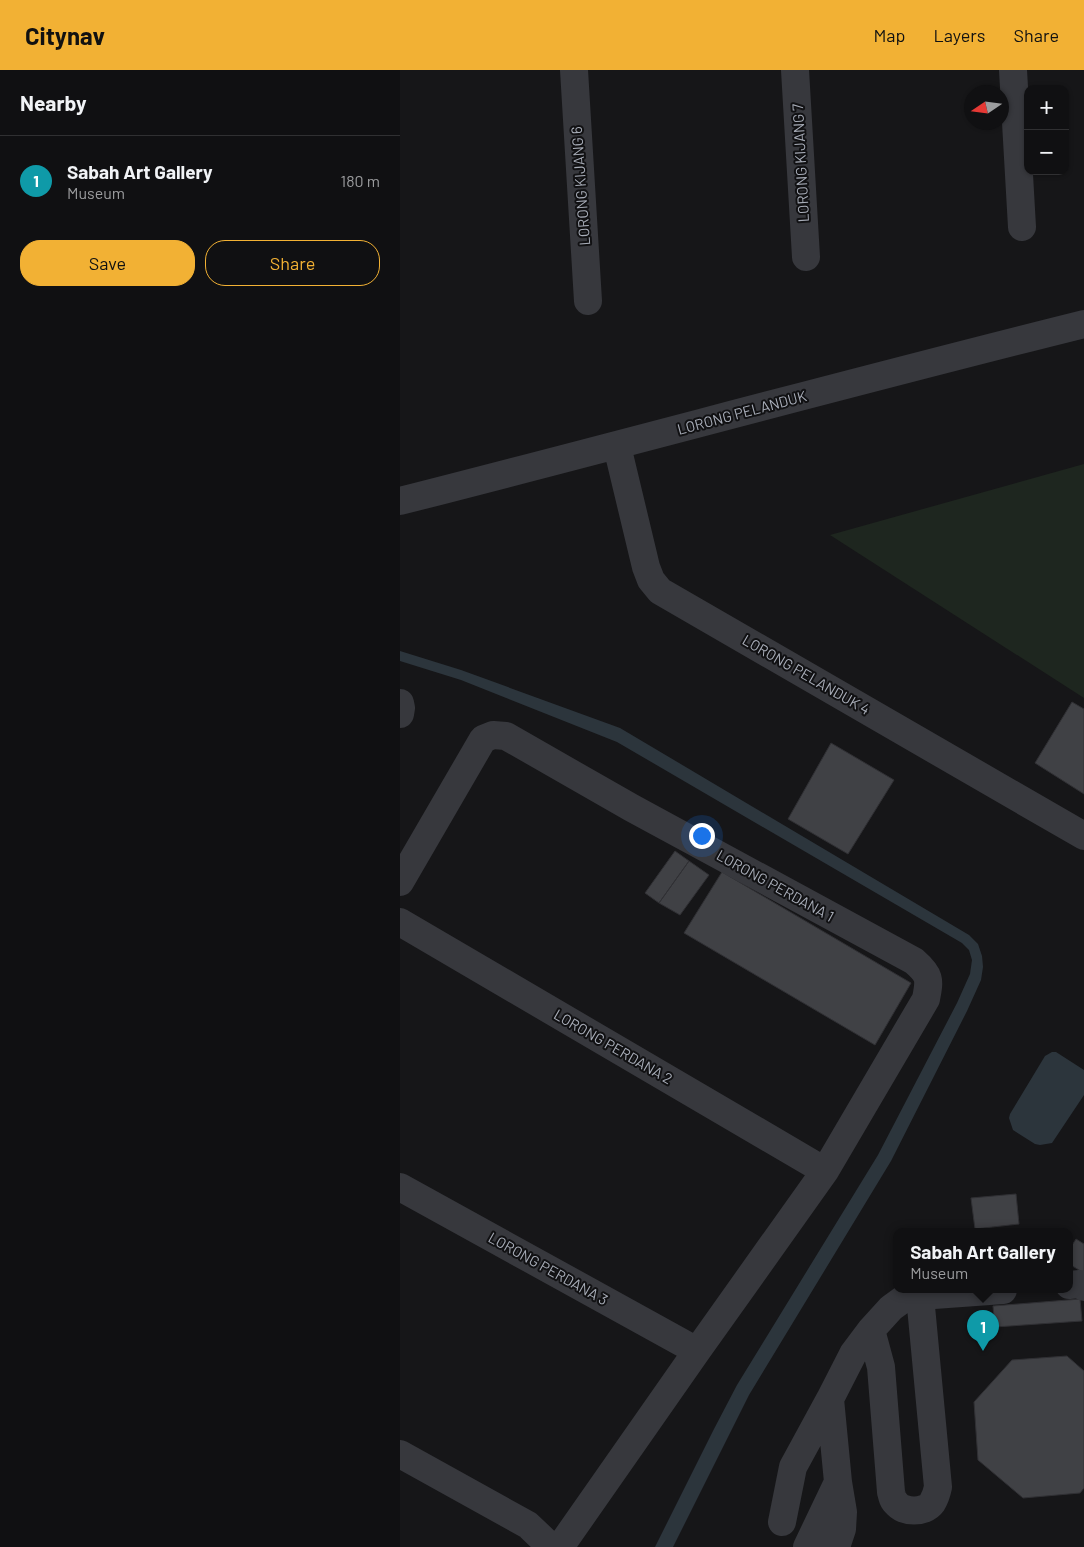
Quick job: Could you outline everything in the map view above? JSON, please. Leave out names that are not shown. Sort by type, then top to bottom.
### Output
[{"type":"street","name":"LORONG KIJANG 6","points":[[574,70],[588,301]]},
{"type":"street","name":"LORONG KIJANG 7","points":[[795,70],[806,257]]},
{"type":"street","points":[[1013,70],[1022,227]]},
{"type":"street","name":"LORONG PELANDUK","points":[[400,501],[617,446],[938,360],[1084,324]]},
{"type":"street","name":"LORONG PELANDUK 4","points":[[617,446],[650,580],[660,591],[1084,836]]},
{"type":"street","points":[[400,703],[400,714]]},
{"type":"street","name":"LORONG PERDANA 1","points":[[400,882],[483,739],[493,735],[506,736],[641,813],[914,962],[925,971],[930,983],[926,999],[825,1172]]},
{"type":"street","name":"LORONG PERDANA 2","points":[[400,922],[825,1172]]},
{"type":"street","points":[[560,1547],[825,1172]]},
{"type":"street","name":"LORONG PERDANA 3","points":[[400,1188],[697,1351]]},
{"type":"street","points":[[782,1522],[793,1467],[853,1354],[870,1330],[891,1308],[902,1300],[920,1296],[962,1293]]},
{"type":"street","points":[[870,1330],[881,1367],[891,1492],[895,1503],[901,1508],[912,1510],[924,1509],[932,1504],[938,1488],[920,1296]]},
{"type":"street","points":[[830,1399],[838,1482],[843,1512],[842,1529],[836,1547]]},
{"type":"street","points":[[400,1454],[528,1525],[551,1547]]},
{"type":"street","points":[[807,1547],[838,1482]]},
{"type":"shaded area","points":[[1084,464],[1084,698],[830,535]]},
{"type":"shaded area","points":[[400,651],[461,670],[620,728],[969,935],[978,944],[982,956],[981,980],[891,1161],[749,1395],[673,1547],[655,1547],[737,1385],[878,1155],[957,1003],[970,974],[972,960],[969,950],[962,943],[617,742],[461,680],[400,661]]},
{"type":"shaded area","points":[[1056,1052],[1084,1070],[1084,1095],[1052,1143],[1040,1145],[1035,1144],[1013,1130],[1009,1118],[1045,1056]]},
{"type":"building","points":[[1072,702],[1084,709],[1084,794],[1035,763]]},
{"type":"building","points":[[831,743],[894,780],[848,854],[788,819]]},
{"type":"building","points":[[675,851],[689,861],[659,903],[645,893]]},
{"type":"building","points":[[689,861],[709,875],[680,915],[659,903]]},
{"type":"building","points":[[722,872],[911,983],[875,1045],[684,933]]},
{"type":"building","points":[[1016,1194],[1019,1224],[975,1228],[971,1198]]},
{"type":"building","points":[[1076,1239],[1084,1244],[1084,1273],[1073,1266],[1073,1244]]},
{"type":"building","points":[[1080,1299],[1082,1321],[995,1327],[993,1306]]},
{"type":"building","points":[[1067,1356],[1084,1371],[1084,1488],[1080,1493],[1023,1498],[978,1460],[974,1402],[1012,1360]]},
{"type":"place","name":"Sabah Art Gallery","points":[[983,1351]]}]
